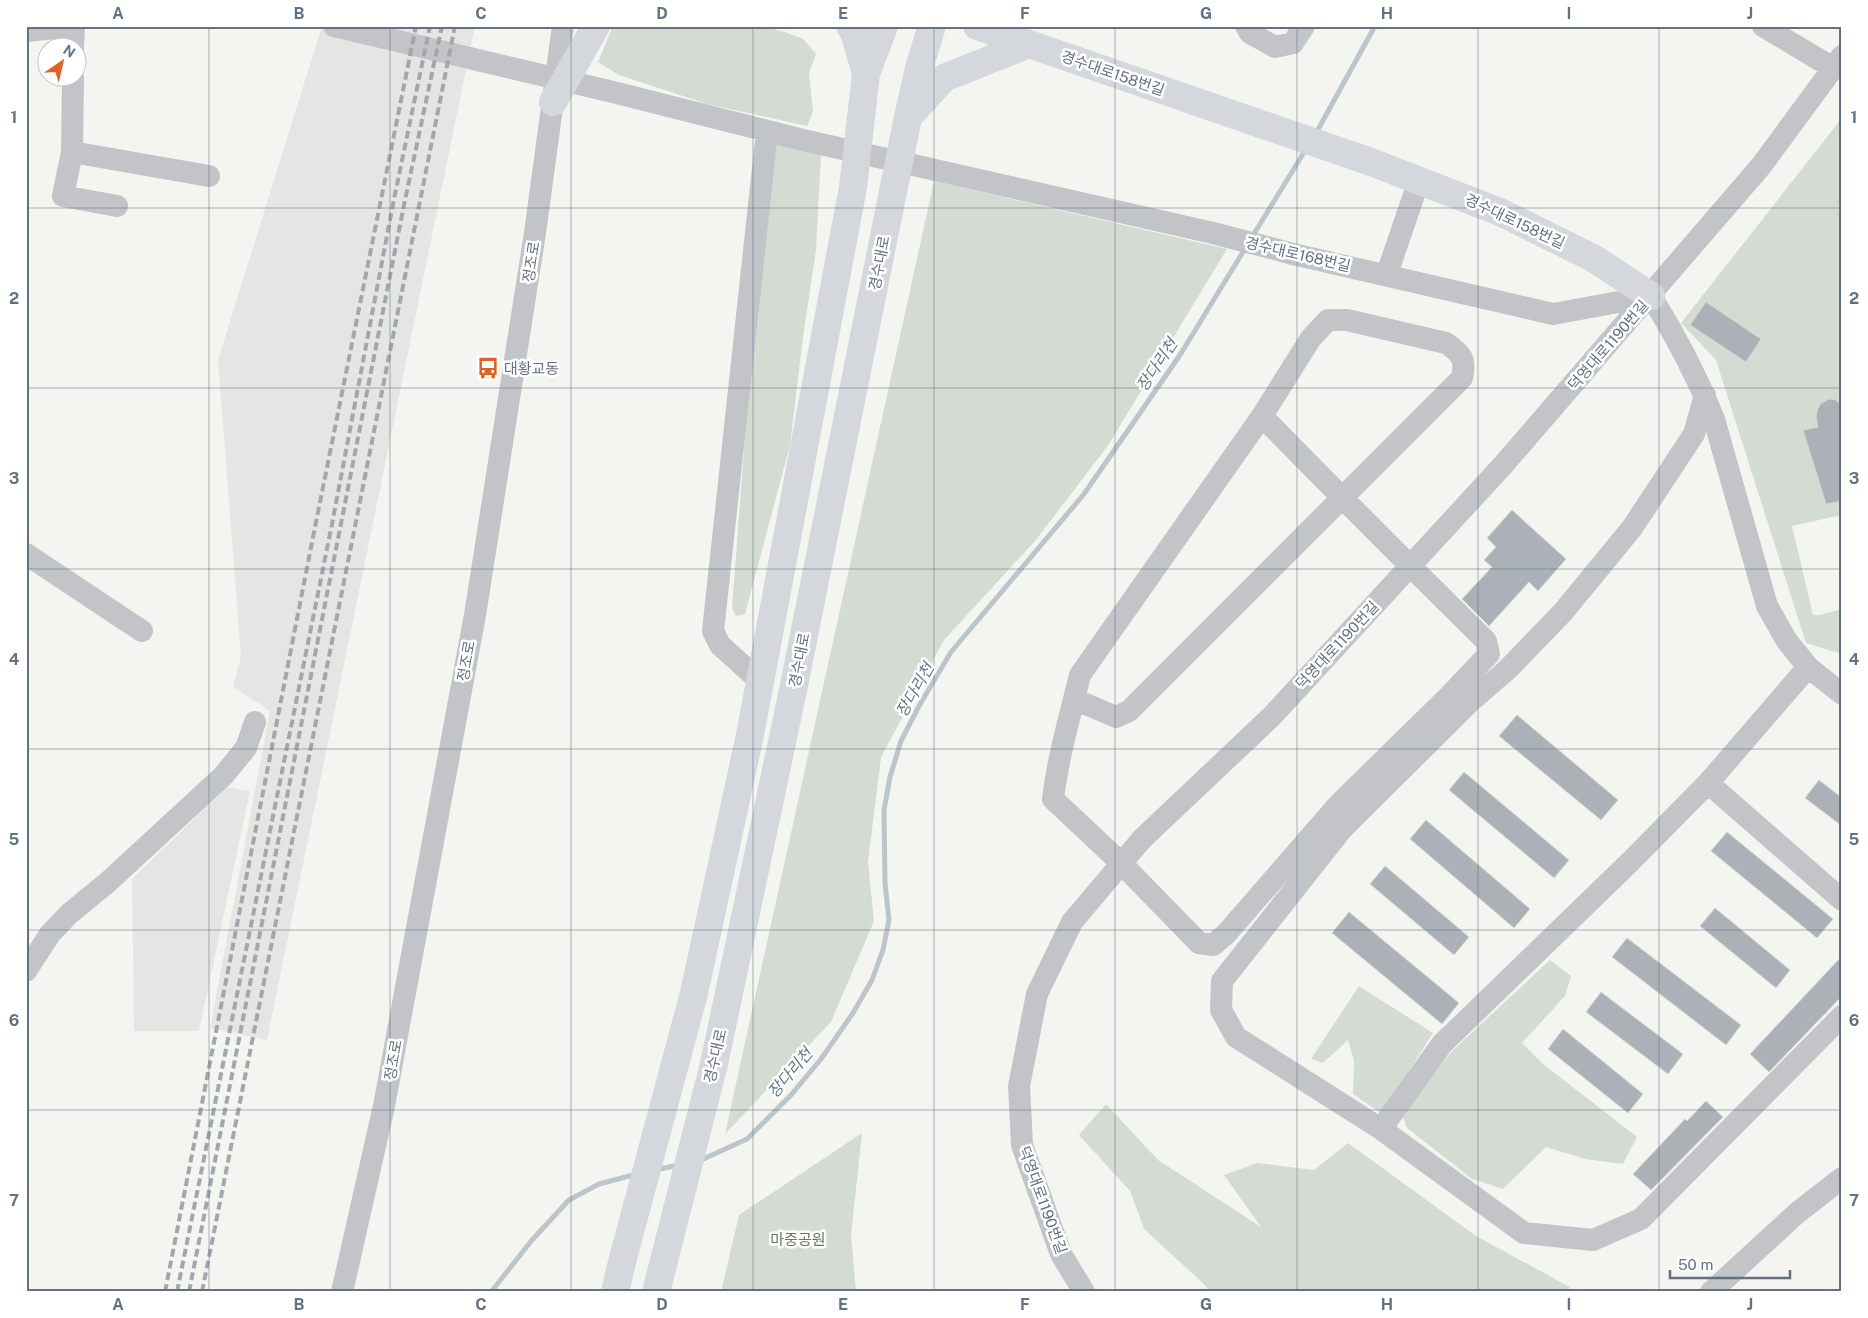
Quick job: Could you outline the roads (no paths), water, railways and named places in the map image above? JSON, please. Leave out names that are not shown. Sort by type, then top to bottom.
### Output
[{"type":"main road","points":[[553,102],[596,26]]},
{"type":"main road","points":[[850,26],[855,35],[866,74]]},
{"type":"main road","points":[[616,1292],[658,1124],[694,994],[761,682],[853,187],[866,74],[884,26]]},
{"type":"main road","name":"경수대로","points":[[656,1292],[714,1064],[793,690],[908,116],[919,68],[932,26]]},
{"type":"main road","name":"경수대로158번길","points":[[977,26],[1371,162],[1500,212],[1593,258],[1651,296]]},
{"type":"main road","points":[[908,116],[944,78],[1029,44]]},
{"type":"street","points":[[28,31],[74,26]]},
{"type":"street","name":"경수대로168번길","points":[[334,26],[613,92],[803,140],[1213,233],[1293,254],[1387,274],[1553,314],[1651,296]]},
{"type":"street","name":"정조로","points":[[342,1292],[384,1106],[475,615],[535,233],[563,26]]},
{"type":"street","points":[[1246,26],[1250,33],[1276,48],[1293,43],[1304,26]]},
{"type":"street","points":[[1763,26],[1837,62]]},
{"type":"street","name":"덕영대로1190번길","points":[[1084,1292],[1061,1254],[1022,1145],[1019,1086],[1037,994],[1072,922],[1142,839],[1272,716],[1504,464],[1651,296],[1761,166],[1837,62]]},
{"type":"street","points":[[73,88],[72,152],[63,196],[117,206]]},
{"type":"street","points":[[761,682],[720,645],[713,631],[767,131]]},
{"type":"street","points":[[72,152],[209,176]]},
{"type":"street","points":[[1387,274],[1419,180]]},
{"type":"street","points":[[1651,296],[1677,338],[1714,419],[1767,606],[1787,641],[1808,667],[1842,694]]},
{"type":"street","points":[[1074,699],[1116,717],[1129,711],[1343,498],[1462,378],[1464,366],[1458,352],[1446,343],[1347,320],[1328,320],[1311,338],[1262,416],[1080,675],[1074,699],[1056,774],[1052,799],[1121,863],[1199,943],[1214,945],[1226,934],[1339,804],[1489,654],[1486,641],[1410,566],[1343,498],[1262,416]]},
{"type":"street","points":[[1705,396],[1694,434],[1632,528],[1563,612],[1508,669],[1472,701],[1342,829],[1222,981],[1221,1010],[1236,1037],[1380,1129],[1524,1233],[1593,1240],[1642,1219],[1842,1016]]},
{"type":"street","points":[[26,554],[142,631]]},
{"type":"street","points":[[1380,1129],[1442,1044],[1708,783],[1808,667]]},
{"type":"street","points":[[26,971],[50,934],[69,914],[154,849],[223,776],[246,748],[255,722]]},
{"type":"street","points":[[1708,783],[1842,900]]},
{"type":"street","points":[[1711,1292],[1797,1213],[1842,1178]]},
{"type":"waterway","name":"장다리천","points":[[1315,135],[1375,26]]},
{"type":"waterway","name":"장다리천","points":[[1252,237],[1306,149]]},
{"type":"waterway","name":"장다리천","points":[[699,1161],[747,1139],[791,1095],[821,1059],[853,1013],[872,980],[883,950],[889,920],[885,883],[884,810],[890,777],[901,741],[951,652],[1084,494],[1180,355],[1246,247]]},
{"type":"waterway","name":"장다리천","points":[[655,1170],[679,1165]]},
{"type":"waterway","name":"장다리천","points":[[491,1292],[532,1240],[569,1200],[599,1184],[637,1174]]},
{"type":"railway","points":[[165,1292],[316,522],[416,26]]},
{"type":"railway","points":[[177,1292],[430,26]]},
{"type":"railway","points":[[189,1292],[404,205],[442,26]]},
{"type":"railway","points":[[202,1292],[455,26]]},
{"type":"place","name":"대황교동","points":[[488,368]]},
{"type":"park label","name":"마중공원","points":[[798,1239]]}]
